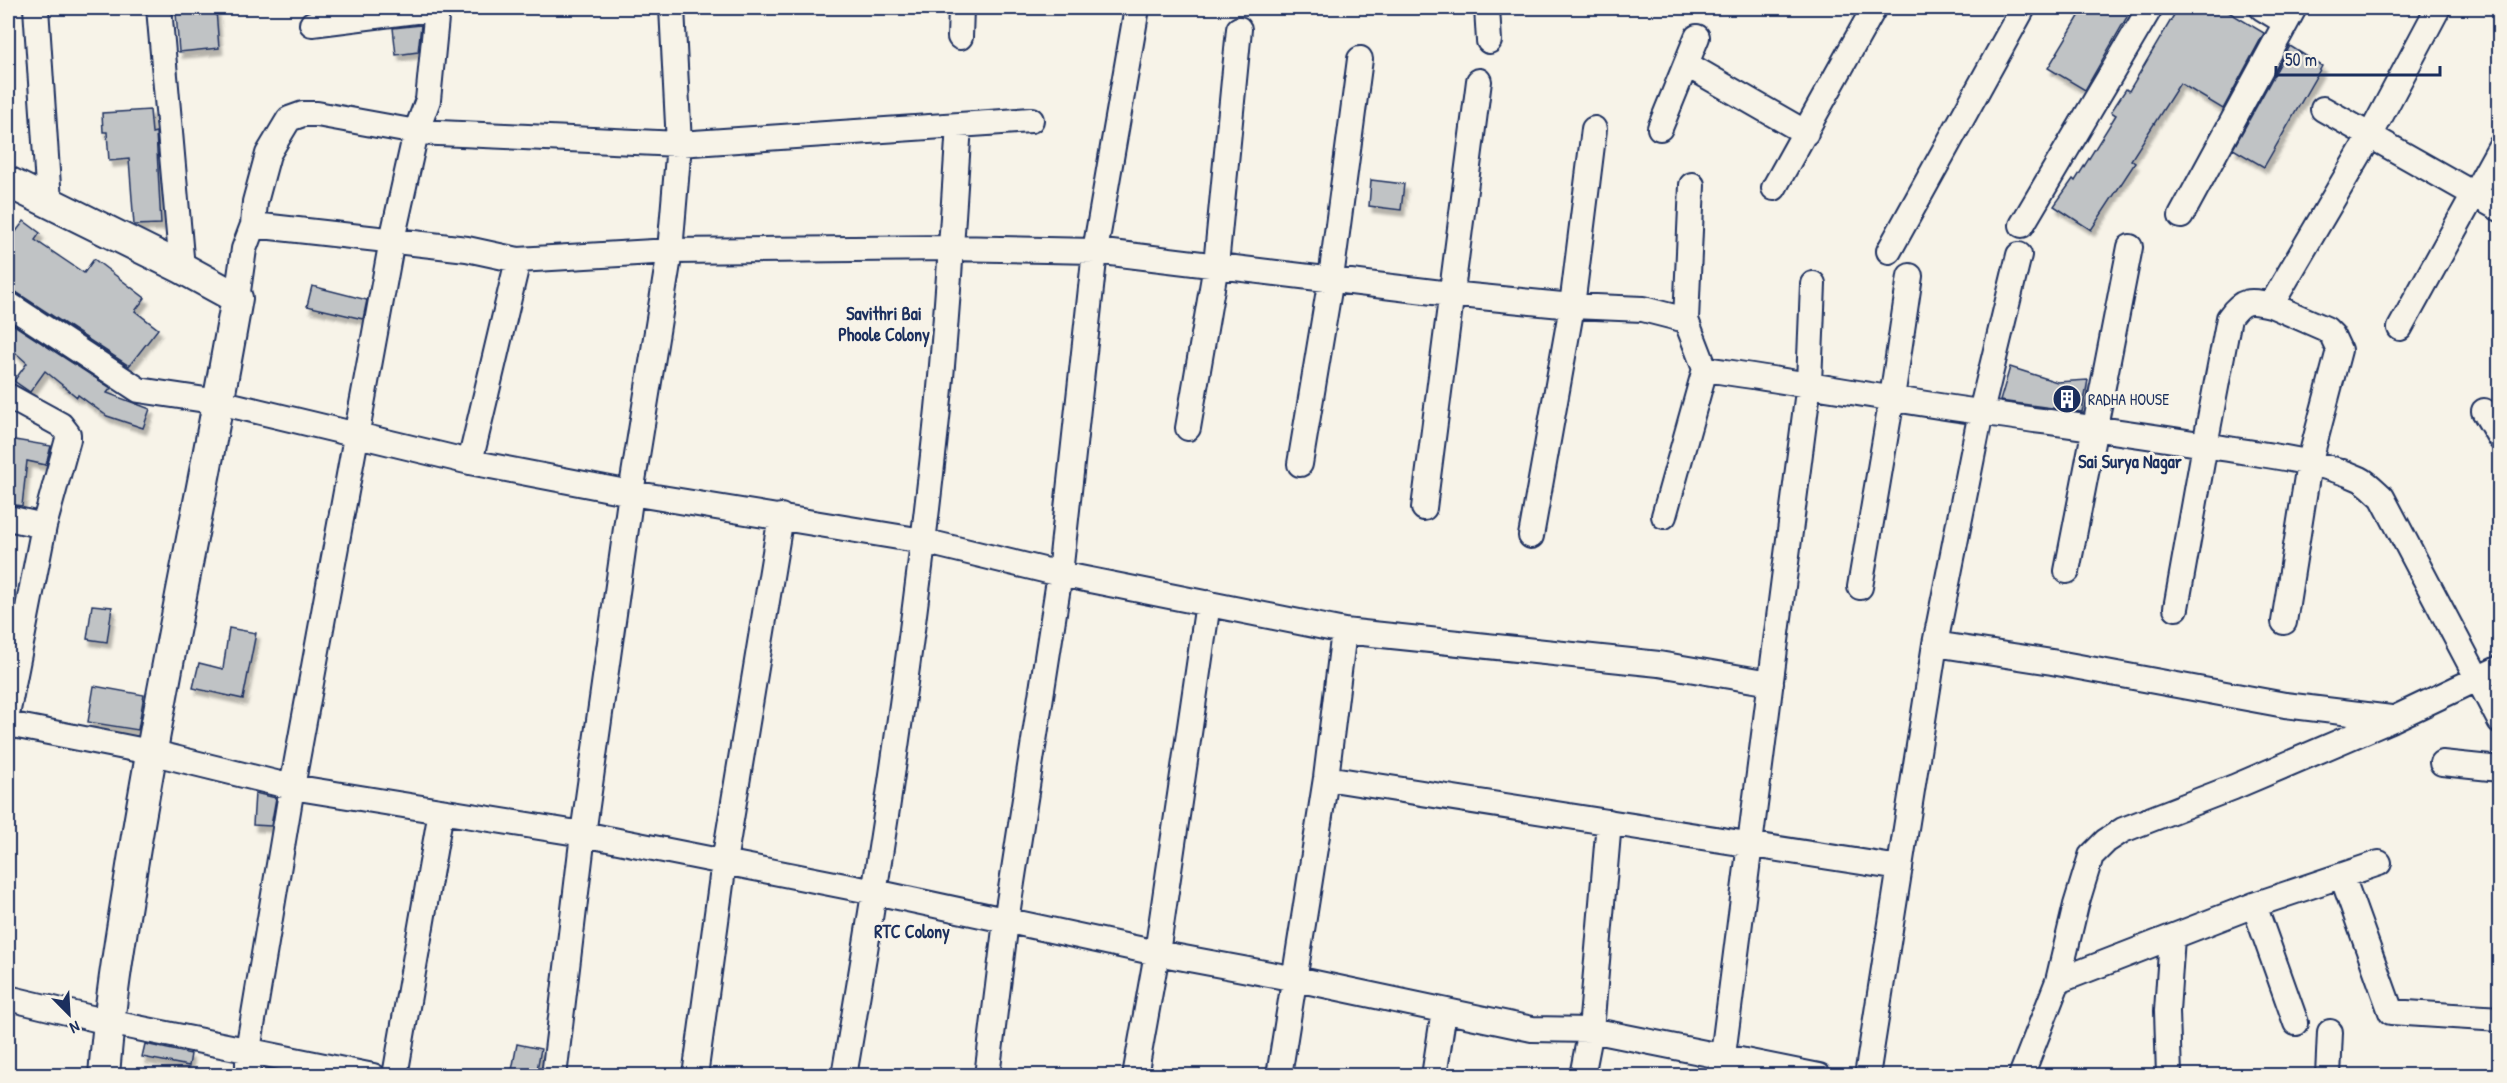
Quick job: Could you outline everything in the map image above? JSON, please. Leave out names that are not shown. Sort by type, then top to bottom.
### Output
[{"type":"street","points":[[36,8],[49,201]]},
{"type":"street","points":[[159,8],[182,268]]},
{"type":"street","points":[[248,1076],[248,1050],[292,787],[393,240],[416,132],[428,100],[438,8],[312,24]]},
{"type":"street","points":[[554,1076],[582,834],[631,493],[670,251],[679,144],[672,8]]},
{"type":"street","points":[[960,37],[961,8]]},
{"type":"street","points":[[987,1076],[1006,921],[1060,574],[1095,251],[1137,8]]},
{"type":"street","points":[[1488,8],[1489,41]]},
{"type":"street","points":[[1774,188],[1874,8]]},
{"type":"street","points":[[1889,251],[2023,8]]},
{"type":"street","points":[[2022,225],[2150,8]]},
{"type":"street","points":[[2181,216],[2289,15],[2262,8]]},
{"type":"street","points":[[2271,305],[2370,136],[2438,8]]},
{"type":"street","points":[[1188,428],[1216,265],[1239,28]]},
{"type":"street","points":[[1660,128],[1697,37]]},
{"type":"street","points":[[1300,464],[1331,278],[1360,59]]},
{"type":"street","points":[[1686,64],[1806,134]]},
{"type":"street","points":[[1424,508],[1479,81]]},
{"type":"street","points":[[2323,110],[2499,209]]},
{"type":"street","points":[[104,1076],[108,1023],[150,752],[219,402],[244,249],[253,225],[255,202],[268,154],[289,118],[303,114],[317,114],[416,132],[679,144],[1031,120]]},
{"type":"street","points":[[844,1076],[875,892],[923,541],[939,395],[959,126]]},
{"type":"street","points":[[1531,536],[1572,306],[1594,129]]},
{"type":"street","points":[[2400,328],[2499,147]]},
{"type":"street","points":[[8,182],[182,268],[237,298]]},
{"type":"street","points":[[1664,516],[1705,369],[1686,320],[1692,185]]},
{"type":"street","points":[[253,225],[467,249],[518,260],[670,251],[951,248],[1095,251],[1450,294],[1572,306],[1643,309],[1686,320]]},
{"type":"street","points":[[2067,571],[2130,247]]},
{"type":"street","points":[[1867,1076],[1935,644],[1981,412],[2019,255]]},
{"type":"street","points":[[470,462],[518,260]]},
{"type":"street","points":[[1860,587],[1910,276]]},
{"type":"street","points":[[1721,1065],[1809,383],[1813,284]]},
{"type":"street","points":[[2176,608],[2229,318],[2236,306],[2247,301],[2271,305],[2326,329],[2332,334],[2338,350],[2309,464],[2284,622]]},
{"type":"street","points":[[8,304],[140,390],[219,402],[470,462],[631,493],[923,541],[1060,574],[1344,631],[1659,664],[1772,683]]},
{"type":"street","points":[[1705,369],[2205,445],[2309,464],[2363,480],[2382,497],[2489,673],[2499,721]]},
{"type":"street","points":[[8,396],[61,425],[68,434],[44,526],[8,710]]},
{"type":"street","points":[[2484,411],[2499,438]]},
{"type":"street","points":[[695,1076],[724,862],[781,516]]},
{"type":"street","points":[[8,518],[44,526]]},
{"type":"street","points":[[1135,1076],[1157,953],[1208,603]]},
{"type":"street","points":[[1280,1076],[1326,778],[1344,631]]},
{"type":"street","points":[[1935,644],[2052,662],[2285,705],[2393,719]]},
{"type":"street","points":[[2021,1076],[2058,981],[2076,905],[2091,856],[2106,841],[2123,830],[2234,787],[2393,719],[2489,673]]},
{"type":"street","points":[[8,724],[150,752],[292,787],[582,834],[875,892],[1157,953],[1296,979],[1532,1029],[1592,1030],[1721,1065],[1819,1076]]},
{"type":"street","points":[[2442,763],[2499,769]]},
{"type":"street","points":[[1326,778],[1900,868]]},
{"type":"street","points":[[394,1076],[441,811]]},
{"type":"street","points":[[1582,1076],[1592,1030],[1609,822]]},
{"type":"street","points":[[2058,981],[2254,905],[2379,863]]},
{"type":"street","points":[[2342,876],[2391,1012],[2499,1020]]},
{"type":"street","points":[[2254,905],[2296,1023]]},
{"type":"street","points":[[2169,1076],[2167,1011],[2172,937]]},
{"type":"street","points":[[8,998],[108,1023],[374,1076]]},
{"type":"street","points":[[1434,1076],[1444,1011]]},
{"type":"street","points":[[2328,1076],[2330,1032]]},
{"type":"building","points":[[2084,8],[2132,8],[2085,90],[2048,68]]},
{"type":"building","points":[[2178,8],[2222,8],[2264,33],[2223,109],[2180,83],[2131,160],[2135,163],[2091,230],[2054,206],[2073,179],[2075,181],[2116,115],[2111,112],[2126,89],[2129,91]]},
{"type":"building","points":[[216,10],[219,48],[179,52],[176,13]]},
{"type":"building","points":[[421,25],[418,52],[396,55],[393,28]]},
{"type":"building","points":[[2290,46],[2322,66],[2264,167],[2233,149]]},
{"type":"building","points":[[150,110],[152,133],[156,132],[161,224],[134,225],[129,159],[109,161],[107,132],[103,132],[102,113]]},
{"type":"building","points":[[1371,180],[1404,184],[1401,210],[1369,206]]},
{"type":"building","points":[[24,221],[40,233],[35,240],[84,273],[94,259],[145,298],[135,311],[158,329],[129,366],[16,292],[8,290],[8,242]]},
{"type":"building","points":[[312,286],[367,300],[363,319],[307,306]]},
{"type":"building","points":[[8,321],[111,388],[107,393],[150,409],[143,428],[107,416],[78,395],[77,397],[45,371],[30,392],[14,381],[27,363],[8,346]]},
{"type":"building","points":[[2010,367],[2057,382],[2088,380],[2082,412],[2000,401]]},
{"type":"building","points":[[9,439],[51,446],[46,465],[27,461],[22,506],[8,504]]},
{"type":"building","points":[[92,605],[112,607],[107,642],[87,639]]},
{"type":"building","points":[[229,628],[256,633],[243,699],[193,688],[199,663],[223,669]]},
{"type":"building","points":[[94,686],[144,695],[138,730],[88,722]]},
{"type":"building","points":[[255,793],[276,798],[271,826],[253,825]]},
{"type":"building","points":[[145,1044],[191,1054],[189,1066],[142,1057]]},
{"type":"building","points":[[517,1044],[541,1049],[536,1075],[512,1070]]},
{"type":"place","name":"RADHA HOUSE","points":[[2067,399]]},
{"type":"district","name":"Savithri Bai Phoole Colony","points":[[884,323]]},
{"type":"district","name":"Sai Surya Nagar","points":[[2130,461]]},
{"type":"district","name":"RTC Colony","points":[[912,931]]}]
